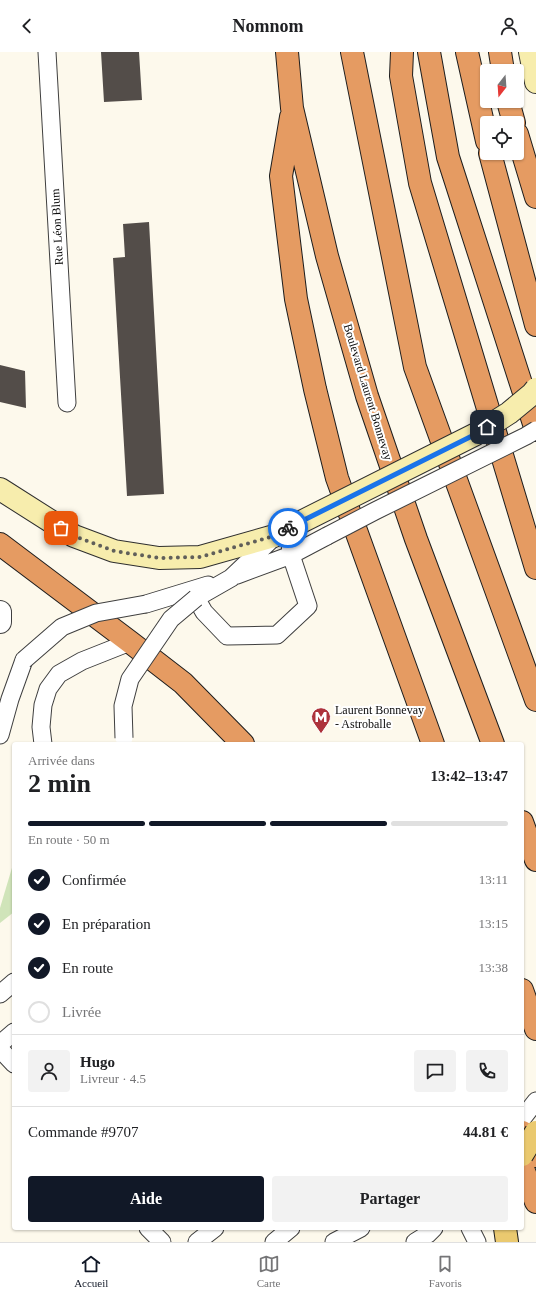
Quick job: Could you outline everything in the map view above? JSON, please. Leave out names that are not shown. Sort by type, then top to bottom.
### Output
[{"type":"highway","name":"Boulevard Laurent Bonnevay","points":[[287,52],[292,108],[327,256],[367,396],[416,538],[492,742]]},
{"type":"highway","points":[[352,52],[415,366],[536,700]]},
{"type":"highway","points":[[402,52],[401,76],[420,183],[536,568]]},
{"type":"highway","points":[[429,52],[448,157],[536,430]]},
{"type":"highway","points":[[467,52],[481,116]]},
{"type":"highway","points":[[500,52],[502,64]]},
{"type":"highway","points":[[292,108],[281,176],[296,299],[314,389],[338,478],[432,742]]},
{"type":"highway","points":[[524,157],[536,197]]},
{"type":"highway","points":[[492,160],[536,325]]},
{"type":"highway","points":[[0,544],[183,683],[241,742]]},
{"type":"highway","points":[[524,827],[536,860]]},
{"type":"highway","points":[[524,995],[536,1028]]},
{"type":"highway","points":[[524,1135],[536,1156]]},
{"type":"highway","points":[[524,1171],[536,1202]]},
{"type":"main road","points":[[532,58],[536,82]]},
{"type":"main road","points":[[0,489],[74,536],[114,551],[159,558],[200,557],[282,532],[476,434],[509,413],[536,389]]},
{"type":"main road","points":[[524,1152],[536,1132]]},
{"type":"main road","points":[[505,1230],[508,1242]]},
{"type":"street","points":[[0,612],[0,622]]},
{"type":"lane","name":"Rue Léon Blum","points":[[47,52],[67,403]]},
{"type":"lane","points":[[0,735],[10,699],[24,660],[62,627],[96,613],[146,604],[231,578],[291,555],[536,430]]},
{"type":"lane","points":[[125,741],[123,706],[130,679],[171,619],[196,598],[231,578],[282,532],[308,606],[276,635],[227,636],[204,612],[196,598]]},
{"type":"lane","points":[[43,742],[41,727],[43,705],[48,689],[59,674],[82,661],[130,642]]},
{"type":"lane","points":[[0,994],[12,984]]},
{"type":"lane","points":[[0,1044],[12,1034]]},
{"type":"lane","points":[[0,1049],[12,1062]]},
{"type":"lane","points":[[524,1116],[536,1101]]},
{"type":"lane","points":[[150,1230],[162,1242]]},
{"type":"lane","points":[[197,1242],[212,1230]]},
{"type":"lane","points":[[274,1242],[289,1230]]},
{"type":"lane","points":[[334,1242],[356,1230]]},
{"type":"lane","points":[[415,1242],[432,1230]]},
{"type":"lane","points":[[471,1230],[477,1242]]},
{"type":"green space","points":[[12,868],[12,914],[0,923],[0,908]]},
{"type":"building","points":[[101,52],[139,52],[142,100],[104,102]]},
{"type":"building","points":[[149,222],[164,494],[127,496],[113,258],[125,257],[123,224]]},
{"type":"building","points":[[0,365],[25,371],[26,408],[0,402]]},
{"type":"way so far","points":[[61,528],[74,536],[114,551],[159,558],[200,557],[274,536],[288,528]]},
{"type":"place","name":"Laurent Bonnevay - Astroballe","points":[[321,734]]},
{"type":"route","points":[[288,528],[476,434],[487,427]]}]
